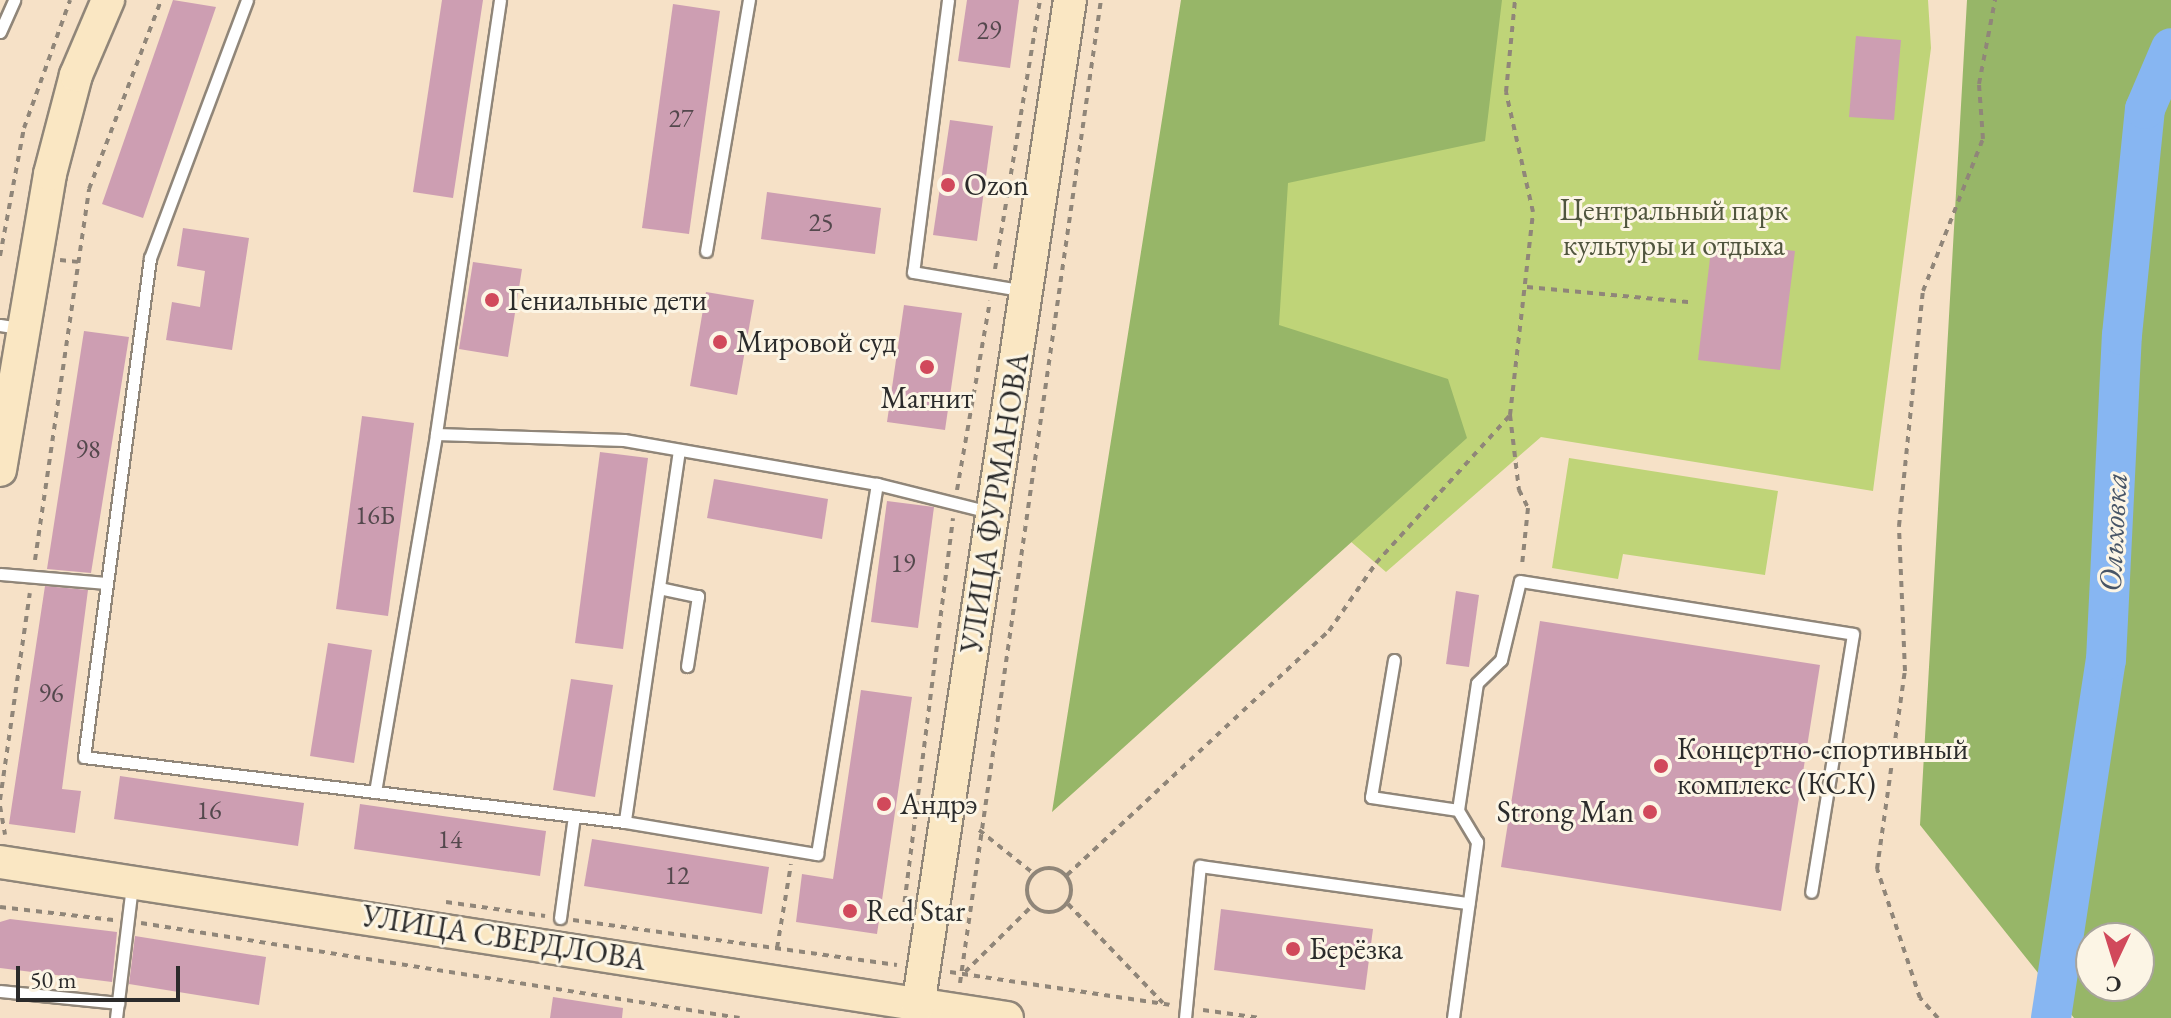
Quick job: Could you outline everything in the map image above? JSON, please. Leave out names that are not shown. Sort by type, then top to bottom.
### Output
[{"type":"main road","points":[[0,470],[12,327],[76,75],[108,0]]},
{"type":"main road","name":"УЛИЦА ФУРМАНОВА","points":[[918,1006],[1070,0]]},
{"type":"main road","name":"УЛИЦА СВЕРДЛОВА","points":[[10,851],[132,882],[1007,1018]]},
{"type":"lane","points":[[0,32],[14,0]]},
{"type":"lane","points":[[247,0],[150,258],[84,757],[625,822],[817,854],[877,484]]},
{"type":"lane","points":[[375,792],[436,434],[500,0]]},
{"type":"lane","points":[[706,251],[749,0]]},
{"type":"lane","points":[[948,0],[913,272],[1027,292]]},
{"type":"lane","points":[[436,434],[624,440],[877,484],[993,513]]},
{"type":"lane","points":[[625,822],[679,450]]},
{"type":"lane","points":[[0,574],[107,583]]},
{"type":"lane","points":[[1453,1018],[1477,842],[1458,810],[1477,683],[1501,660],[1520,581],[1853,634],[1811,892]]},
{"type":"lane","points":[[659,588],[698,596],[687,666]]},
{"type":"lane","points":[[1394,660],[1371,797],[1458,810]]},
{"type":"lane","points":[[560,918],[574,816]]},
{"type":"lane","points":[[1187,1013],[1200,866],[1468,903]]},
{"type":"lane","points":[[116,1018],[132,882]]},
{"type":"lane","points":[[0,991],[118,1003]]},
{"type":"path","points":[[0,256],[24,128],[70,0]]},
{"type":"path","points":[[10,851],[0,803],[89,189],[161,0]]},
{"type":"path","points":[[902,918],[954,504],[1040,0]]},
{"type":"path","points":[[963,974],[979,830],[1101,0]]},
{"type":"path","points":[[1515,0],[1506,92],[1533,212],[1527,287],[1510,415],[1519,490],[1528,508],[1520,581]]},
{"type":"path","points":[[1938,1018],[1920,998],[1877,869],[1905,671],[1899,526],[1923,291],[1983,139],[1979,84],[1995,0]]},
{"type":"path","points":[[1527,287],[1690,302]]},
{"type":"path","points":[[1164,1004],[1068,904],[1067,875],[1329,631],[1376,563],[1510,415]]},
{"type":"path","points":[[979,830],[1033,873]]},
{"type":"path","points":[[777,948],[793,850]]},
{"type":"path","points":[[1067,875],[1050,866],[1033,873],[1026,889],[1032,906],[1050,913],[1068,904]]},
{"type":"path","points":[[435,900],[896,965],[898,949]]},
{"type":"path","points":[[963,974],[1032,906]]},
{"type":"path","points":[[0,907],[128,921],[740,1018]]},
{"type":"path","points":[[963,974],[1164,1004],[1187,1013],[1260,1018]]},
{"type":"green space","points":[[1181,0],[1502,0],[1485,141],[1288,183],[1279,325],[1448,379],[1467,438],[1052,812]]},
{"type":"green space","name":"Центральный парк культуры и отдыха","points":[[1249,0],[1928,0],[1931,48],[1873,491],[1541,437],[1386,572],[1328,522],[1195,490]]},
{"type":"green space","points":[[1967,0],[2171,0],[2171,1018],[2074,1018],[1920,825]]},
{"type":"green space","points":[[1569,458],[1778,491],[1765,575],[1623,554],[1618,579],[1552,568]]},
{"type":"building","points":[[173,0],[216,7],[143,218],[102,204]]},
{"type":"building","points":[[442,0],[483,0],[453,198],[413,192]]},
{"type":"building","points":[[967,0],[1019,0],[1010,68],[958,61]]},
{"type":"building","points":[[673,4],[720,11],[689,234],[642,228]]},
{"type":"building","points":[[1856,36],[1901,40],[1894,120],[1849,117]]},
{"type":"building","points":[[950,120],[993,126],[977,241],[933,235]]},
{"type":"building","points":[[767,192],[881,208],[875,254],[761,239]]},
{"type":"building","points":[[183,228],[249,238],[232,350],[166,340],[172,302],[200,307],[205,271],[177,266]]},
{"type":"building","points":[[1712,241],[1795,251],[1780,370],[1698,360]]},
{"type":"building","name":"Гениальные дети","points":[[473,262],[522,269],[508,357],[459,349]]},
{"type":"building","points":[[706,292],[754,300],[737,395],[690,386]]},
{"type":"building","points":[[904,305],[962,313],[945,430],[887,422]]},
{"type":"building","points":[[84,331],[129,337],[91,573],[47,569]]},
{"type":"building","points":[[362,416],[414,423],[388,616],[336,609]]},
{"type":"building","points":[[600,452],[648,458],[623,649],[575,643]]},
{"type":"building","points":[[714,479],[828,499],[822,539],[707,518]]},
{"type":"building","points":[[887,501],[934,507],[918,628],[871,622]]},
{"type":"building","points":[[45,586],[88,590],[62,789],[81,791],[75,833],[9,824]]},
{"type":"building","points":[[1456,591],[1479,595],[1469,667],[1446,664]]},
{"type":"building","name":"Концертно-спортивный комплекс (КСК)","points":[[1540,621],[1820,665],[1781,911],[1501,867]]},
{"type":"building","points":[[328,643],[372,650],[354,763],[310,756]]},
{"type":"building","points":[[571,679],[613,685],[595,797],[553,790]]},
{"type":"building","points":[[861,690],[912,697],[877,934],[796,922],[802,874],[833,879]]},
{"type":"building","points":[[120,776],[304,803],[298,846],[114,819]]},
{"type":"building","points":[[360,804],[546,831],[540,876],[354,849]]},
{"type":"building","points":[[592,839],[769,867],[762,914],[584,886]]},
{"type":"building","name":"Берёзка","points":[[1221,909],[1373,929],[1365,990],[1214,970]]},
{"type":"building","points":[[10,919],[117,932],[112,982],[0,968],[0,922]]},
{"type":"building","points":[[135,936],[266,957],[259,1005],[129,984]]},
{"type":"building","points":[[553,997],[623,1008],[622,1018],[550,1018]]},
{"type":"waterway","name":"Ольховка","points":[[2051,1018],[2106,660],[2122,335],[2145,109],[2171,48]]},
{"type":"place","name":"Ozon","points":[[948,185]]},
{"type":"place","name":"Гениальные дети","points":[[492,300]]},
{"type":"place","name":"Мировой суд","points":[[720,342]]},
{"type":"place","name":"Магнит","points":[[927,367]]},
{"type":"place","name":"Концертно-спортивный комплекс (КСК)","points":[[1661,766]]},
{"type":"place","name":"Андрэ","points":[[884,804]]},
{"type":"place","name":"Strong Man","points":[[1650,812]]},
{"type":"place","name":"Red Star","points":[[850,911]]},
{"type":"place","name":"Берёзка","points":[[1293,949]]}]
